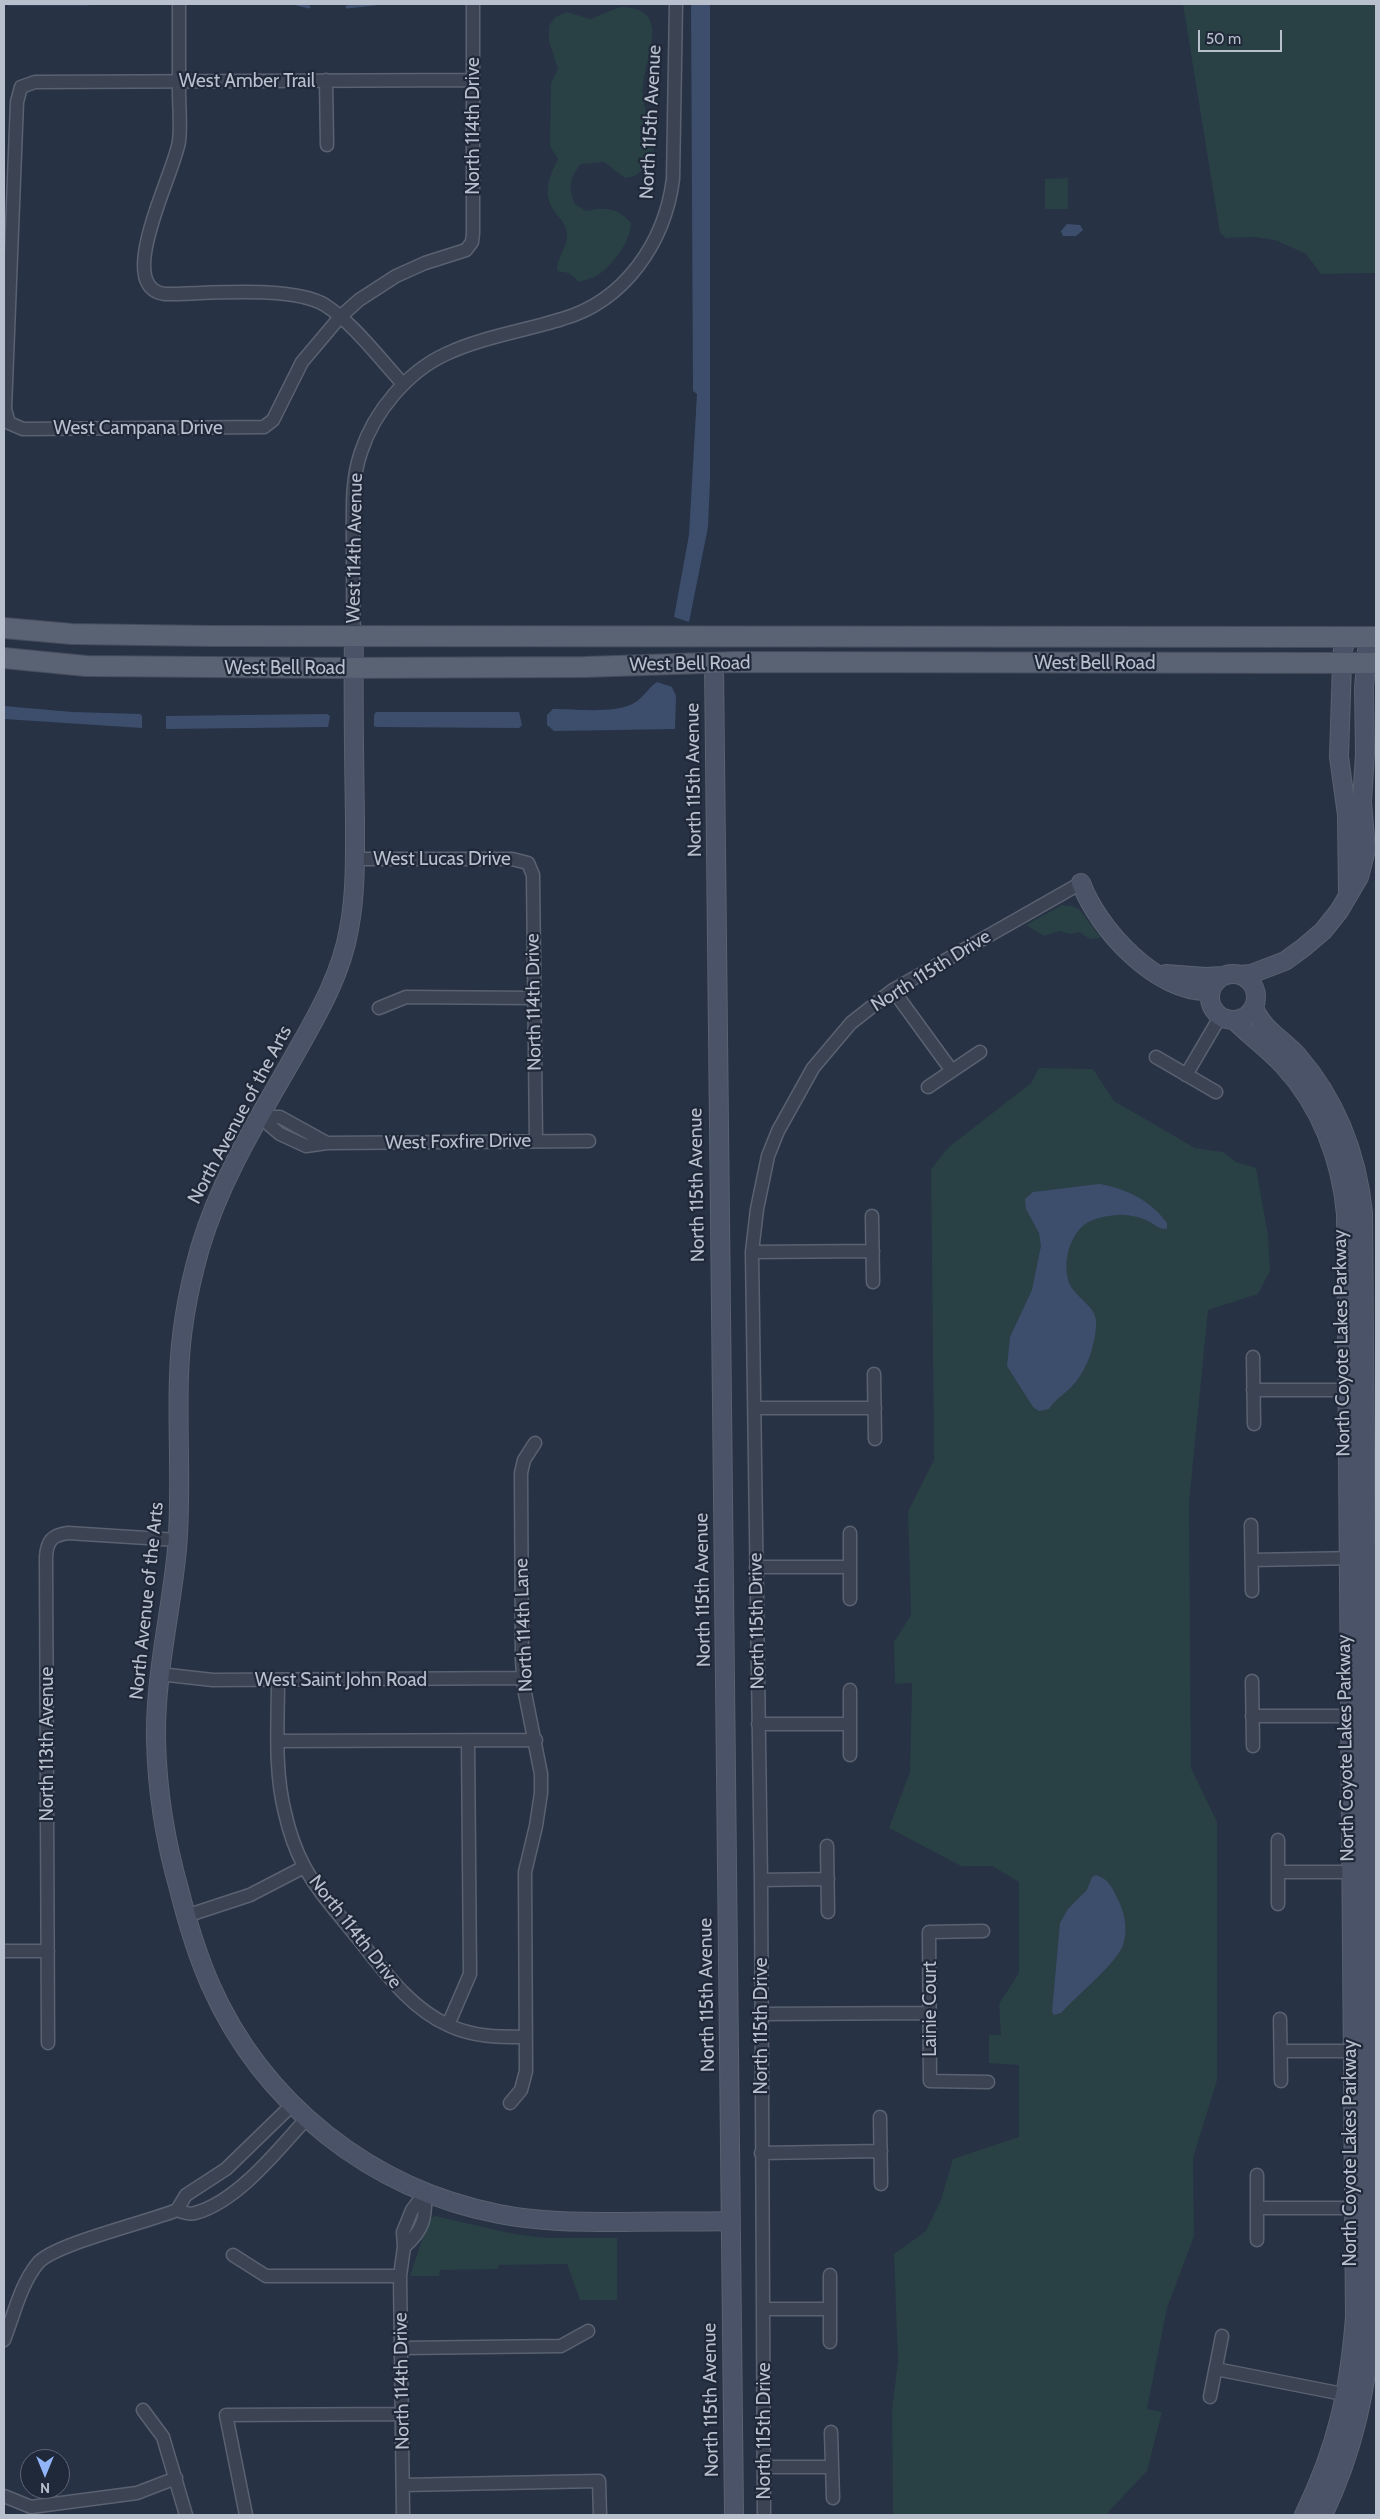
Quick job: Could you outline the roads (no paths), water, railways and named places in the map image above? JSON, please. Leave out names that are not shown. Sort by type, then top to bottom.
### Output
[{"type":"main road","name":"West Bell Road","points":[[4,628],[81,634],[354,636],[881,636],[1022,638],[1348,636],[1372,638]]},
{"type":"main road","points":[[714,664],[717,657],[729,650],[855,649],[881,636]]},
{"type":"main road","points":[[902,663],[929,652],[1004,652],[1017,647],[1022,638]]},
{"type":"main road","points":[[1066,663],[1072,654],[1078,650],[1153,650],[1192,638]]},
{"type":"main road","name":"West Bell Road","points":[[4,658],[86,666],[354,668],[902,663],[1371,663]]},
{"type":"street","points":[[179,4],[179,143],[146,243],[145,277],[151,290],[165,294],[295,294],[316,300],[340,317],[403,384]]},
{"type":"street","name":"North 114th Drive","points":[[340,317],[359,300],[396,276],[425,263],[462,252],[469,247],[473,233],[473,4]]},
{"type":"street","name":"North 115th Avenue","points":[[403,384],[445,354],[470,344],[564,319],[597,304],[621,285],[651,248],[670,204],[673,179],[676,4]]},
{"type":"street","points":[[326,80],[327,145]]},
{"type":"street","name":"West Amber Trail","points":[[9,423],[6,409],[14,161],[17,102],[21,87],[34,82],[473,80]]},
{"type":"street","name":"West Campana Drive","points":[[9,423],[23,429],[255,428],[268,425],[276,416],[287,388],[302,362],[340,317]]},
{"type":"street","name":"West 114th Avenue","points":[[354,636],[352,497],[355,474],[370,429],[379,413],[403,384]]},
{"type":"street","name":"North Avenue of the Arts","points":[[354,636],[355,859],[350,927],[340,961],[326,997],[231,1169],[212,1212],[196,1260],[185,1312],[179,1374],[178,1540],[159,1674],[156,1739],[159,1794],[168,1843],[186,1916],[208,1981],[227,2018],[263,2071],[292,2105],[306,2119],[367,2164],[425,2192],[471,2208],[515,2217],[566,2221],[731,2221]]},
{"type":"street","points":[[1348,636],[1342,663],[1339,757],[1347,815],[1348,893]]},
{"type":"street","points":[[1158,974],[1232,976],[1246,978],[1255,988],[1256,1001],[1246,1017],[1228,1019],[1211,1006],[1211,991],[1218,980],[1232,976],[1251,974],[1284,961],[1323,931],[1339,911],[1359,877],[1366,850],[1362,802],[1372,638]]},
{"type":"street","name":"North 115th Avenue","points":[[714,664],[734,2515]]},
{"type":"street","name":"West Lucas Drive","points":[[355,859],[512,859],[528,863]]},
{"type":"street","name":"North 114th Drive","points":[[528,863],[533,875],[536,1141]]},
{"type":"street","points":[[1081,883],[1094,911],[1114,937],[1135,958],[1181,987],[1211,991]]},
{"type":"street","name":"North 115th Drive","points":[[764,2515],[761,1880],[752,1252],[757,1209],[768,1156],[787,1110],[813,1068],[851,1023],[893,990],[1081,883]]},
{"type":"street","points":[[1255,988],[1274,975],[1284,961]]},
{"type":"street","points":[[893,990],[952,1071]]},
{"type":"street","points":[[379,1008],[406,997],[534,998]]},
{"type":"street","name":"North Coyote Lakes Parkway","points":[[1254,1007],[1258,1020],[1296,1054],[1314,1077],[1331,1104],[1352,1154],[1358,1177],[1362,1213],[1356,1390],[1357,1558],[1363,2208],[1372,2317],[1368,2372],[1340,2423],[1326,2467],[1304,2515]]},
{"type":"street","points":[[1186,1074],[1228,1019]]},
{"type":"street","name":"North Coyote Lakes Parkway","points":[[1228,1019],[1280,1062],[1300,1087],[1316,1112],[1336,1158],[1346,1214],[1356,1390]]},
{"type":"street","points":[[928,1088],[980,1052]]},
{"type":"street","points":[[1156,1057],[1216,1092]]},
{"type":"street","name":"West Foxfire Drive","points":[[260,1117],[280,1134],[306,1146],[327,1143],[589,1141]]},
{"type":"street","points":[[872,1216],[873,1282]]},
{"type":"street","points":[[752,1252],[873,1251]]},
{"type":"street","points":[[1253,1357],[1254,1424]]},
{"type":"street","points":[[874,1374],[875,1439]]},
{"type":"street","points":[[1253,1390],[1356,1390]]},
{"type":"street","points":[[755,1408],[874,1408]]},
{"type":"street","name":"North 114th Lane","points":[[510,2103],[517,2097],[525,2080],[524,1872],[536,1826],[541,1793],[536,1740],[523,1678],[521,1473],[527,1454],[535,1443]]},
{"type":"street","points":[[1251,1525],[1252,1591]]},
{"type":"street","name":"North 113th Avenue","points":[[48,2043],[46,1557],[51,1538],[62,1534],[95,1533],[178,1540]]},
{"type":"street","points":[[850,1533],[850,1599]]},
{"type":"street","points":[[1252,1560],[1357,1558]]},
{"type":"street","points":[[756,1567],[850,1567]]},
{"type":"street","name":"West Saint John Road","points":[[159,1674],[201,1680],[523,1678]]},
{"type":"street","name":"North 114th Drive","points":[[278,1680],[278,1741],[282,1802],[291,1834],[304,1867],[327,1900],[401,1991],[419,2007],[448,2025],[483,2036],[526,2037]]},
{"type":"street","points":[[1252,1681],[1253,1746]]},
{"type":"street","points":[[850,1690],[850,1755]]},
{"type":"street","points":[[1252,1716],[1359,1716]]},
{"type":"street","points":[[758,1724],[850,1724]]},
{"type":"street","points":[[278,1741],[536,1740]]},
{"type":"street","points":[[448,2025],[470,1974],[468,1741]]},
{"type":"street","points":[[1278,1840],[1278,1904]]},
{"type":"street","points":[[827,1846],[828,1912]]},
{"type":"street","points":[[186,1916],[250,1895],[304,1867]]},
{"type":"street","points":[[1278,1872],[1360,1872]]},
{"type":"street","points":[[761,1880],[828,1879]]},
{"type":"street","name":"Lainie Court","points":[[982,1932],[929,1932],[930,2082],[988,2082]]},
{"type":"street","points":[[4,1951],[48,1951]]},
{"type":"street","points":[[762,2014],[930,2013]]},
{"type":"street","points":[[1280,2019],[1281,2081]]},
{"type":"street","points":[[1281,2051],[1362,2051]]},
{"type":"street","points":[[177,2210],[186,2195],[226,2169],[292,2105]]},
{"type":"street","points":[[880,2117],[881,2184]]},
{"type":"street","points":[[4,2340],[27,2278],[40,2261],[72,2245],[177,2210],[194,2214],[237,2189],[306,2119]]},
{"type":"street","points":[[761,2153],[881,2151]]},
{"type":"street","points":[[1257,2175],[1257,2240]]},
{"type":"street","name":"North 114th Drive","points":[[403,2515],[400,2276],[404,2247],[403,2232],[412,2210],[425,2192]]},
{"type":"street","points":[[1257,2208],[1363,2208]]},
{"type":"street","points":[[233,2255],[266,2276],[400,2276]]},
{"type":"street","points":[[830,2276],[830,2342]]},
{"type":"street","points":[[763,2309],[830,2309]]},
{"type":"street","points":[[402,2348],[561,2346],[588,2331]]},
{"type":"street","points":[[1210,2397],[1222,2336]]},
{"type":"street","points":[[1216,2369],[1354,2396]]},
{"type":"street","name":"North Coyote Lakes Parkway","points":[[1322,2515],[1344,2466],[1356,2428],[1354,2396]]},
{"type":"street","points":[[143,2410],[163,2437],[186,2515]]},
{"type":"street","points":[[246,2515],[226,2415],[403,2414]]},
{"type":"street","points":[[831,2432],[833,2498]]},
{"type":"street","points":[[764,2467],[832,2466]]},
{"type":"street","points":[[4,2496],[31,2507],[137,2494],[176,2478]]},
{"type":"street","points":[[403,2485],[599,2481],[600,2515]]},
{"type":"water","points":[[691,4],[710,4],[710,480],[708,527],[689,622],[674,617],[689,535],[697,394],[693,391]]},
{"type":"water","points":[[1067,224],[1080,225],[1083,230],[1076,236],[1063,236],[1061,231]]},
{"type":"water","points":[[657,682],[672,687],[676,696],[675,729],[554,731],[547,725],[547,715],[553,709],[617,709],[637,701]]},
{"type":"water","points":[[4,706],[72,712],[140,714],[142,716],[142,728],[4,719]]},
{"type":"water","points":[[376,712],[519,712],[522,725],[519,728],[376,727],[374,726],[374,715]]},
{"type":"water","points":[[327,714],[330,716],[328,727],[166,729],[166,716]]},
{"type":"water","points":[[1099,1184],[1128,1192],[1146,1202],[1161,1215],[1167,1223],[1167,1229],[1160,1228],[1138,1217],[1121,1215],[1095,1219],[1078,1231],[1068,1253],[1068,1278],[1073,1290],[1094,1313],[1096,1325],[1094,1341],[1086,1365],[1078,1379],[1049,1409],[1039,1411],[1033,1407],[1007,1366],[1010,1337],[1032,1290],[1041,1246],[1039,1233],[1026,1209],[1025,1199],[1033,1192]]},
{"type":"water","points":[[1096,1875],[1110,1885],[1120,1905],[1124,1916],[1125,1940],[1119,1953],[1104,1970],[1061,2013],[1054,2015],[1052,2012],[1060,1923],[1068,1909],[1087,1890],[1092,1877]]},
{"type":"waterway","points":[[9,4],[88,4]]},
{"type":"waterway","points":[[297,4],[309,7]]},
{"type":"waterway","points":[[347,7],[375,4]]}]
